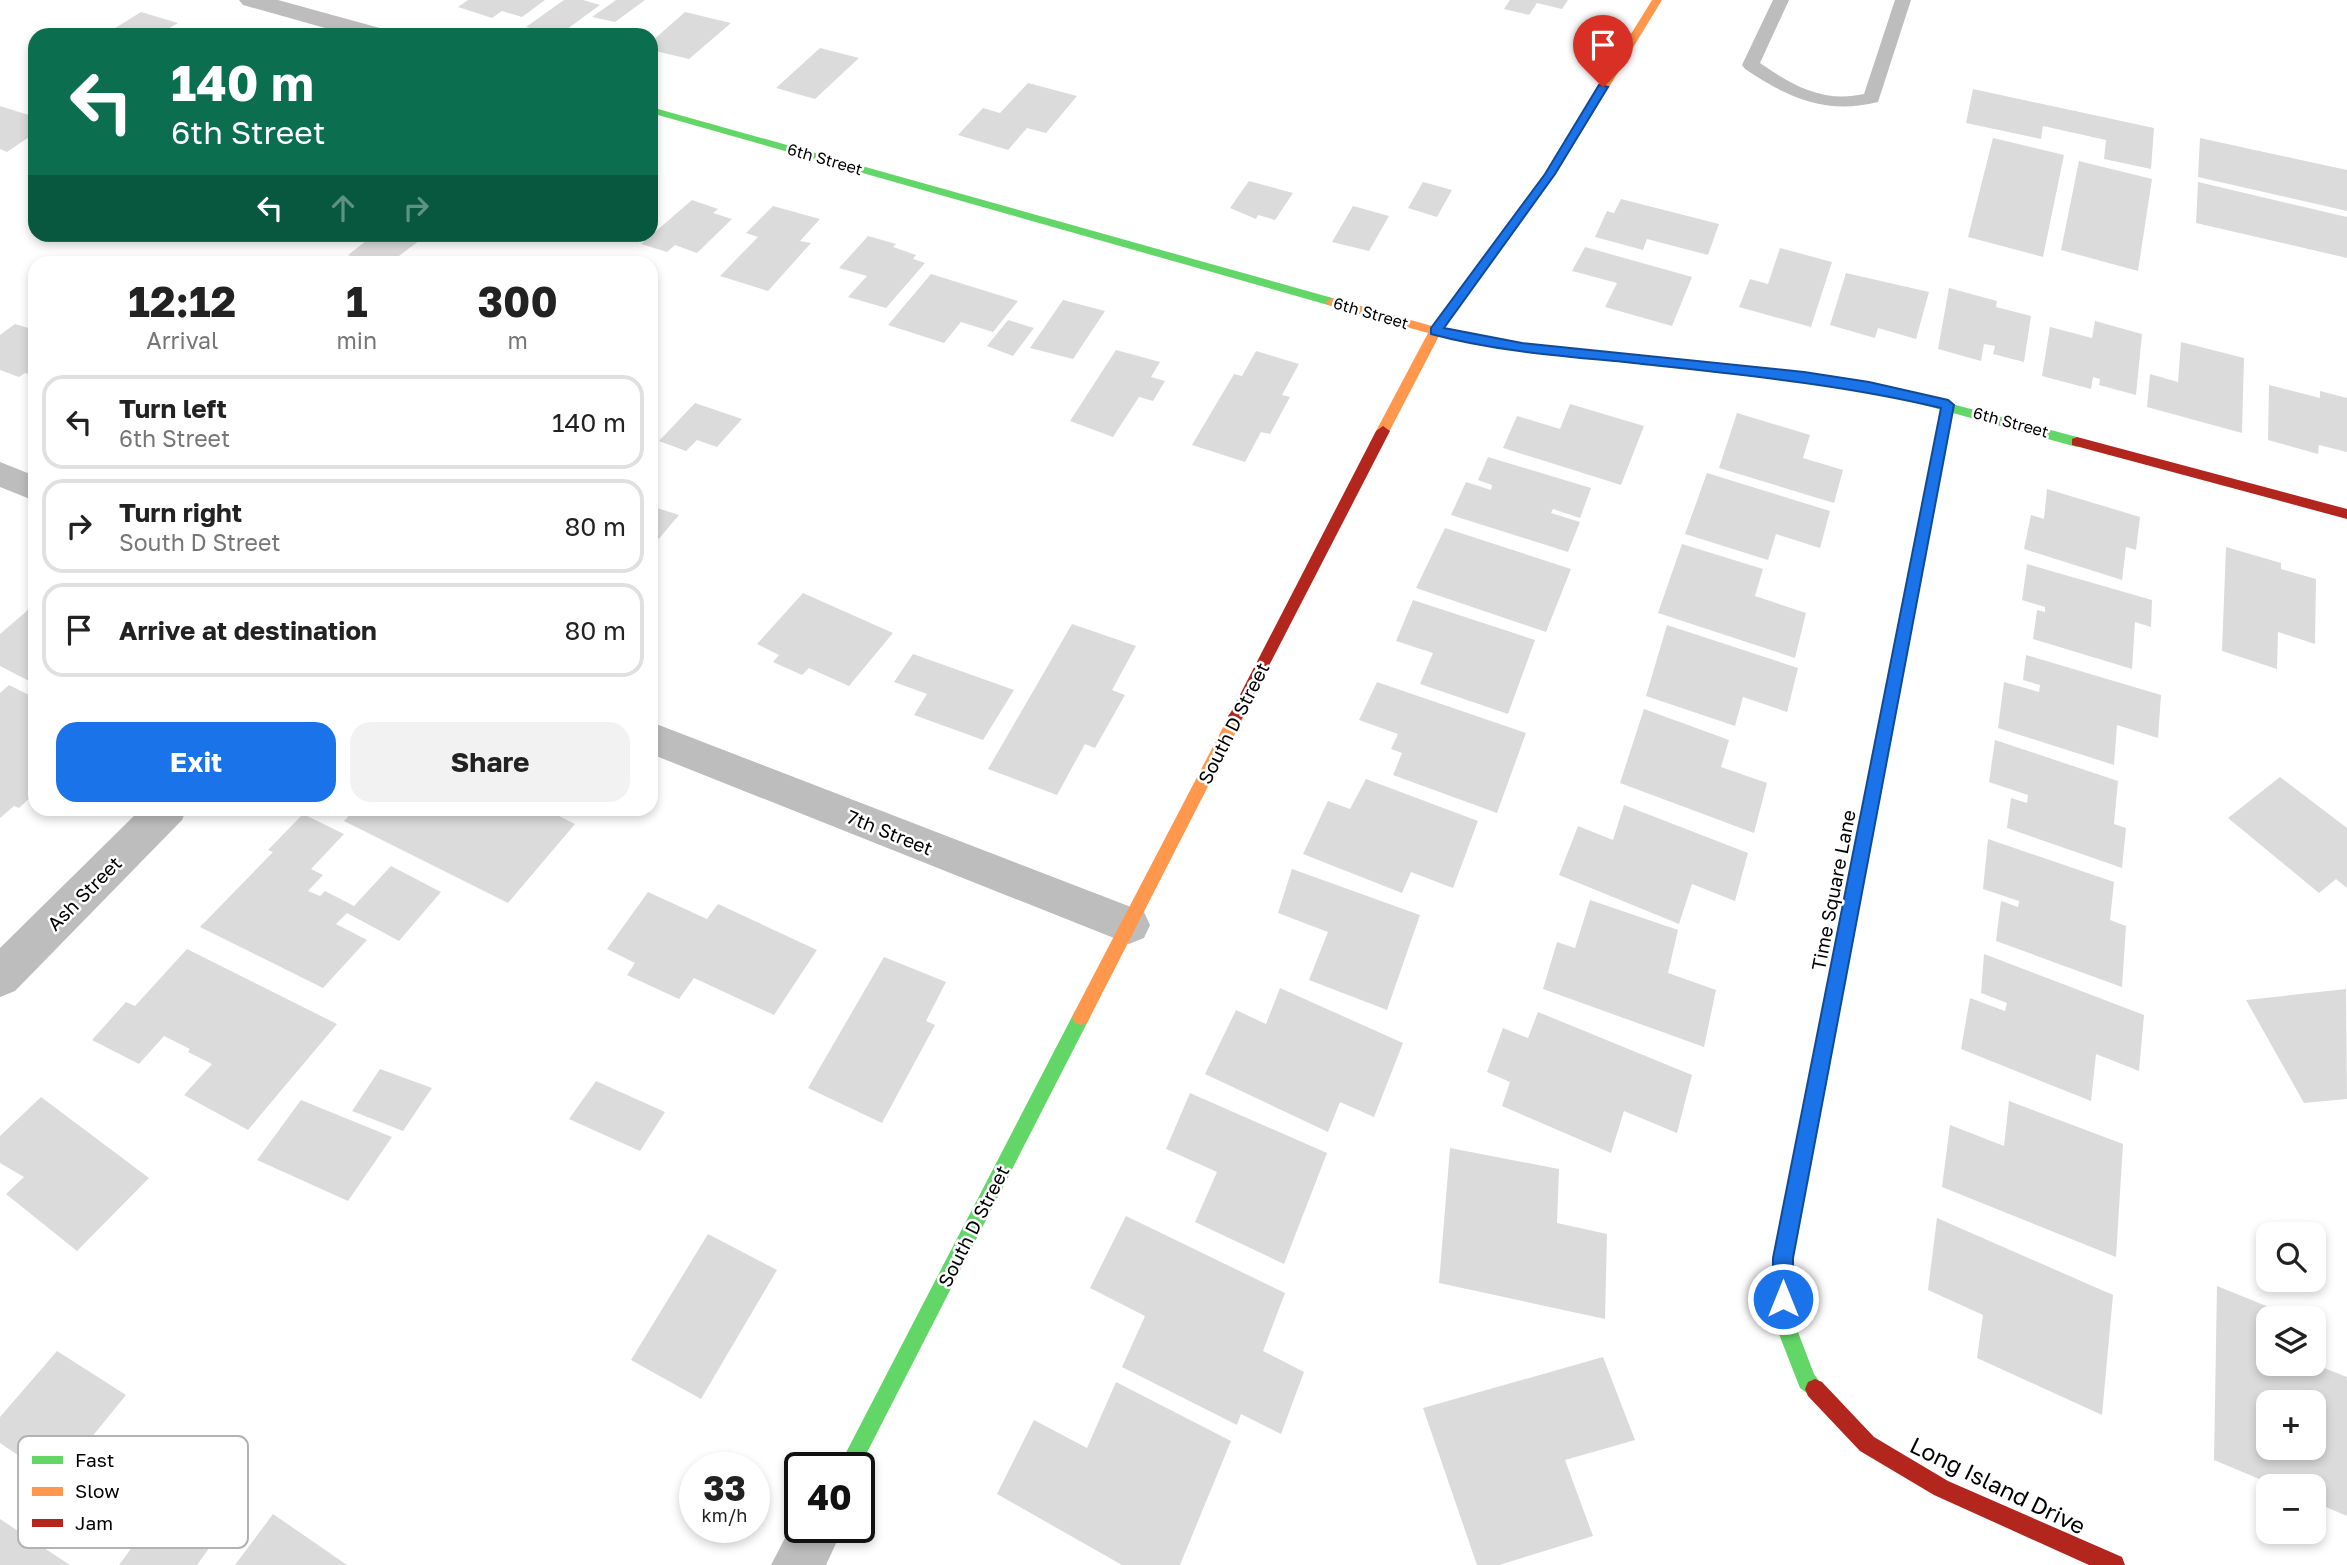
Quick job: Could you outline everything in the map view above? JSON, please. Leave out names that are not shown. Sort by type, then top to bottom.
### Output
[{"type":"street","points":[[251,0],[353,28]]},
{"type":"street","name":"South D Street","points":[[856,1452],[1435,331],[1550,174],[1657,0]]},
{"type":"street","name":"6th Street","points":[[658,112],[1435,331],[1522,347],[1830,380],[1948,405],[2347,514]]},
{"type":"street","name":"Time Square Lane","points":[[1807,1381],[1783,1319],[1783,1258],[1948,405]]},
{"type":"street","points":[[0,474],[28,486]]},
{"type":"street","name":"7th Street","points":[[658,741],[1129,925]]},
{"type":"street","name":"Ash Street","points":[[0,977],[160,816]]},
{"type":"street","name":"Long Island Drive","points":[[1807,1381],[1867,1444],[1941,1488],[2114,1565]]},
{"type":"street","points":[[797,1565],[809,1543]]},
{"type":"lane","points":[[1781,0],[1751,65],[1794,94],[1848,104],[1872,98],[1903,0]]},
{"type":"building","points":[[468,0],[545,0],[522,17],[502,11],[492,18],[458,7]]},
{"type":"building","points":[[564,0],[583,0],[600,5],[569,28],[526,27]]},
{"type":"building","points":[[616,0],[645,0],[615,22],[592,17]]},
{"type":"building","points":[[1510,0],[1568,0],[1562,9],[1537,3],[1529,15],[1504,9]]},
{"type":"building","points":[[141,12],[178,23],[169,28],[115,28]]},
{"type":"building","points":[[685,12],[731,23],[689,59],[658,52],[658,36]]},
{"type":"building","points":[[820,48],[859,58],[815,99],[776,88]]},
{"type":"building","points":[[1028,83],[1077,96],[1046,133],[1027,128],[1008,150],[958,135],[983,108],[1000,113]]},
{"type":"building","points":[[1973,89],[2154,128],[2151,169],[2104,159],[2106,140],[2043,126],[2041,139],[1966,123]]},
{"type":"building","points":[[0,106],[28,115],[28,138],[7,152],[0,149]]},
{"type":"building","points":[[1993,138],[2064,155],[2043,257],[1968,237]]},
{"type":"building","points":[[2200,138],[2347,170],[2347,211],[2198,177]]},
{"type":"building","points":[[2079,161],[2152,179],[2138,271],[2061,250]]},
{"type":"building","points":[[1249,181],[1293,193],[1275,220],[1258,215],[1256,219],[1230,208]]},
{"type":"building","points":[[1423,182],[1452,190],[1437,217],[1408,208]]},
{"type":"building","points":[[2198,182],[2347,217],[2347,258],[2196,223]]},
{"type":"building","points":[[1621,199],[1719,224],[1708,255],[1647,239],[1643,250],[1595,237],[1607,211],[1614,213]]},
{"type":"building","points":[[692,200],[718,209],[713,213],[732,219],[697,253],[675,245],[667,252],[641,244],[658,242],[658,229]]},
{"type":"building","points":[[773,206],[820,219],[800,241],[811,243],[768,291],[720,276],[758,237],[746,233]]},
{"type":"building","points":[[1353,206],[1389,216],[1369,251],[1332,242]]},
{"type":"building","points":[[868,236],[896,244],[893,247],[916,255],[913,259],[925,263],[886,308],[848,297],[867,276],[839,268]]},
{"type":"building","points":[[365,242],[417,242],[399,256],[348,255]]},
{"type":"building","points":[[1585,247],[1692,277],[1672,326],[1605,307],[1617,283],[1572,271]]},
{"type":"building","points":[[1780,248],[1832,262],[1811,327],[1739,307],[1750,279],[1768,284]]},
{"type":"building","points":[[1846,273],[1929,292],[1916,339],[1878,328],[1875,338],[1830,325]]},
{"type":"building","points":[[931,274],[1018,301],[993,332],[961,322],[944,343],[888,325]]},
{"type":"building","points":[[1949,288],[1997,301],[1996,307],[2031,316],[2024,362],[1993,354],[1995,346],[1984,344],[1981,361],[1938,349]]},
{"type":"building","points":[[1063,300],[1105,311],[1073,359],[1030,348]]},
{"type":"building","points":[[1008,320],[1034,328],[1013,356],[987,346]]},
{"type":"building","points":[[2095,321],[2142,334],[2136,395],[2099,385],[2100,379],[2093,377],[2091,389],[2042,376],[2050,327],[2092,338]]},
{"type":"building","points":[[15,324],[28,328],[28,374],[19,377],[0,370],[0,335]]},
{"type":"building","points":[[2181,342],[2244,358],[2242,433],[2147,407],[2150,374],[2178,382]]},
{"type":"building","points":[[1116,350],[1160,362],[1151,377],[1165,381],[1153,401],[1139,397],[1113,437],[1070,421]]},
{"type":"building","points":[[1256,351],[1299,364],[1282,395],[1290,397],[1270,434],[1261,432],[1245,462],[1192,445],[1234,374],[1242,376]]},
{"type":"building","points":[[2269,385],[2320,398],[2320,391],[2347,398],[2347,452],[2319,445],[2318,454],[2268,440]]},
{"type":"building","points":[[695,403],[742,419],[717,447],[697,440],[686,451],[659,441]]},
{"type":"building","points":[[1570,404],[1644,426],[1621,485],[1503,448],[1517,416],[1560,429]]},
{"type":"building","points":[[1737,413],[1810,435],[1803,458],[1843,470],[1834,503],[1719,468]]},
{"type":"building","points":[[1488,457],[1591,488],[1580,518],[1553,509],[1551,513],[1580,522],[1568,552],[1451,515],[1466,482],[1491,490],[1492,485],[1478,480]]},
{"type":"building","points":[[1707,473],[1830,511],[1820,548],[1776,534],[1768,560],[1685,534]]},
{"type":"building","points":[[2047,489],[2140,517],[2136,550],[2126,547],[2122,580],[2024,549],[2031,515],[2044,519]]},
{"type":"building","points":[[658,508],[679,515],[658,540]]},
{"type":"building","points":[[1445,528],[1571,569],[1546,632],[1416,588]]},
{"type":"building","points":[[1682,544],[1763,569],[1755,596],[1806,613],[1795,658],[1658,613]]},
{"type":"building","points":[[2226,547],[2281,563],[2281,569],[2316,579],[2315,644],[2278,632],[2277,669],[2222,651]]},
{"type":"building","points":[[2027,564],[2152,600],[2151,627],[2135,622],[2132,669],[2033,639],[2037,610],[2045,612],[2045,607],[2022,600]]},
{"type":"building","points":[[803,593],[893,633],[849,686],[809,668],[802,675],[773,662],[779,655],[757,644]]},
{"type":"building","points":[[1413,600],[1535,640],[1508,714],[1420,684],[1433,653],[1396,641]]},
{"type":"building","points":[[28,610],[28,680],[0,666],[0,634]]},
{"type":"building","points":[[1072,624],[1136,646],[1112,690],[1125,695],[1095,748],[1085,744],[1057,795],[988,769]]},
{"type":"building","points":[[1667,625],[1798,668],[1787,712],[1743,697],[1735,726],[1646,696]]},
{"type":"building","points":[[913,654],[1014,690],[983,740],[914,715],[927,694],[894,682]]},
{"type":"building","points":[[2026,655],[2161,695],[2158,738],[2117,725],[2114,765],[1998,728],[2004,682],[2039,692],[2040,685],[2023,680]]},
{"type":"building","points":[[1377,682],[1526,733],[1497,813],[1393,775],[1402,753],[1391,749],[1398,734],[1359,720]]},
{"type":"building","points":[[9,685],[28,694],[28,800],[19,808],[14,806],[0,818],[0,693]]},
{"type":"building","points":[[1644,709],[1729,740],[1721,767],[1767,783],[1754,833],[1620,783]]},
{"type":"building","points":[[1995,740],[2118,781],[2114,824],[2126,828],[2122,868],[2007,828],[2011,798],[2027,803],[2028,795],[1989,782]]},
{"type":"building","points":[[2280,777],[2347,828],[2347,888],[2336,879],[2319,893],[2228,818]]},
{"type":"building","points":[[1366,779],[1478,821],[1453,888],[1411,872],[1402,893],[1303,854],[1328,801],[1350,809]]},
{"type":"building","points":[[1624,805],[1748,853],[1735,901],[1692,884],[1679,924],[1559,875],[1578,826],[1613,840]]},
{"type":"building","points":[[301,816],[307,816],[344,834],[311,869],[323,875],[308,891],[320,896],[325,891],[354,906],[391,866],[441,892],[399,941],[347,913],[336,924],[367,940],[323,988],[200,927],[273,852],[268,850]]},
{"type":"building","points":[[349,816],[559,816],[575,824],[508,903],[344,821]]},
{"type":"building","points":[[1988,839],[2114,882],[2110,920],[2126,926],[2122,987],[1996,941],[2001,901],[2018,907],[2019,901],[1983,889]]},
{"type":"building","points":[[1292,869],[1420,915],[1387,1010],[1309,980],[1328,932],[1278,913]]},
{"type":"building","points":[[648,892],[707,919],[718,904],[817,950],[774,1015],[694,978],[679,999],[627,975],[635,963],[607,949]]},
{"type":"building","points":[[1590,900],[1678,930],[1668,973],[1716,990],[1704,1047],[1543,989],[1557,942],[1575,948]]},
{"type":"building","points":[[187,949],[337,1024],[248,1130],[184,1095],[212,1064],[188,1052],[190,1049],[164,1036],[139,1064],[92,1040],[126,1002],[135,1006]]},
{"type":"building","points":[[1984,954],[2144,1015],[2139,1071],[2096,1054],[2091,1101],[1961,1049],[1970,998],[2005,1011],[2007,1003],[1981,993]]},
{"type":"building","points":[[884,957],[946,982],[926,1021],[935,1025],[882,1123],[808,1088]]},
{"type":"building","points":[[1280,988],[1403,1043],[1374,1117],[1340,1102],[1328,1132],[1205,1074],[1236,1010],[1266,1024]]},
{"type":"building","points":[[2346,989],[2347,1099],[2304,1103],[2246,1000]]},
{"type":"building","points":[[1538,1012],[1692,1075],[1677,1133],[1624,1111],[1611,1153],[1502,1106],[1510,1082],[1487,1072],[1503,1028],[1528,1038]]},
{"type":"building","points":[[380,1069],[432,1088],[403,1131],[352,1111]]},
{"type":"building","points":[[596,1081],[665,1112],[640,1151],[569,1119]]},
{"type":"building","points":[[1190,1093],[1327,1153],[1284,1264],[1195,1222],[1217,1172],[1166,1149]]},
{"type":"building","points":[[41,1097],[149,1178],[77,1251],[6,1194],[24,1177],[0,1163],[0,1136]]},
{"type":"building","points":[[301,1100],[392,1137],[348,1201],[257,1160]]},
{"type":"building","points":[[2009,1101],[2123,1144],[2116,1257],[1942,1187],[1950,1125],[2004,1146]]},
{"type":"building","points":[[1450,1148],[1559,1169],[1557,1223],[1607,1234],[1605,1319],[1439,1283]]},
{"type":"building","points":[[1126,1216],[1285,1293],[1263,1351],[1304,1372],[1281,1434],[1241,1414],[1237,1425],[1122,1367],[1145,1316],[1090,1288]]},
{"type":"building","points":[[1937,1218],[2113,1295],[2102,1415],[1977,1358],[1983,1315],[1928,1290]]},
{"type":"building","points":[[708,1234],[777,1270],[701,1399],[631,1360]]},
{"type":"building","points":[[2217,1286],[2266,1306],[2256,1306],[2256,1376],[2326,1376],[2326,1369],[2347,1377],[2347,1516],[2326,1507],[2326,1474],[2256,1474],[2256,1478],[2214,1460]]},
{"type":"building","points":[[57,1351],[126,1395],[93,1436],[18,1436],[18,1455],[0,1443],[0,1417]]},
{"type":"building","points":[[1603,1357],[1635,1440],[1565,1460],[1593,1536],[1499,1565],[1477,1565],[1423,1408]]},
{"type":"building","points":[[1116,1382],[1231,1441],[1180,1565],[1122,1565],[997,1494],[1034,1420],[1087,1448]]},
{"type":"building","points":[[273,1514],[347,1565],[235,1565]]},
{"type":"building","points":[[0,1519],[18,1531],[18,1548],[44,1548],[70,1565],[0,1565]]},
{"type":"building","points":[[131,1548],[209,1548],[197,1565],[119,1565]]},
{"type":"traffic: fast","points":[[658,112],[1332,302]]},
{"type":"traffic: fast","points":[[1601,356],[1869,386],[2077,442]]},
{"type":"traffic: fast","points":[[1815,1389],[1807,1381],[1783,1319],[1783,1258],[1850,911]]},
{"type":"traffic: fast","points":[[856,1452],[1081,1017]]},
{"type":"traffic: slow","points":[[1383,431],[1435,331],[1550,174],[1657,0]]},
{"type":"traffic: slow","points":[[1332,302],[1435,331],[1522,347],[1601,356]]},
{"type":"traffic: slow","points":[[1850,911],[1948,405]]},
{"type":"traffic: slow","points":[[1081,1017],[1236,716]]},
{"type":"traffic: jam","points":[[1236,716],[1383,431]]},
{"type":"traffic: jam","points":[[2077,442],[2347,514]]},
{"type":"traffic: jam","points":[[1815,1389],[1867,1444],[1941,1488],[2114,1565]]},
{"type":"route","points":[[1603,87],[1550,174],[1435,331],[1522,347],[1869,386],[1948,405],[1783,1258],[1783,1299]]}]
